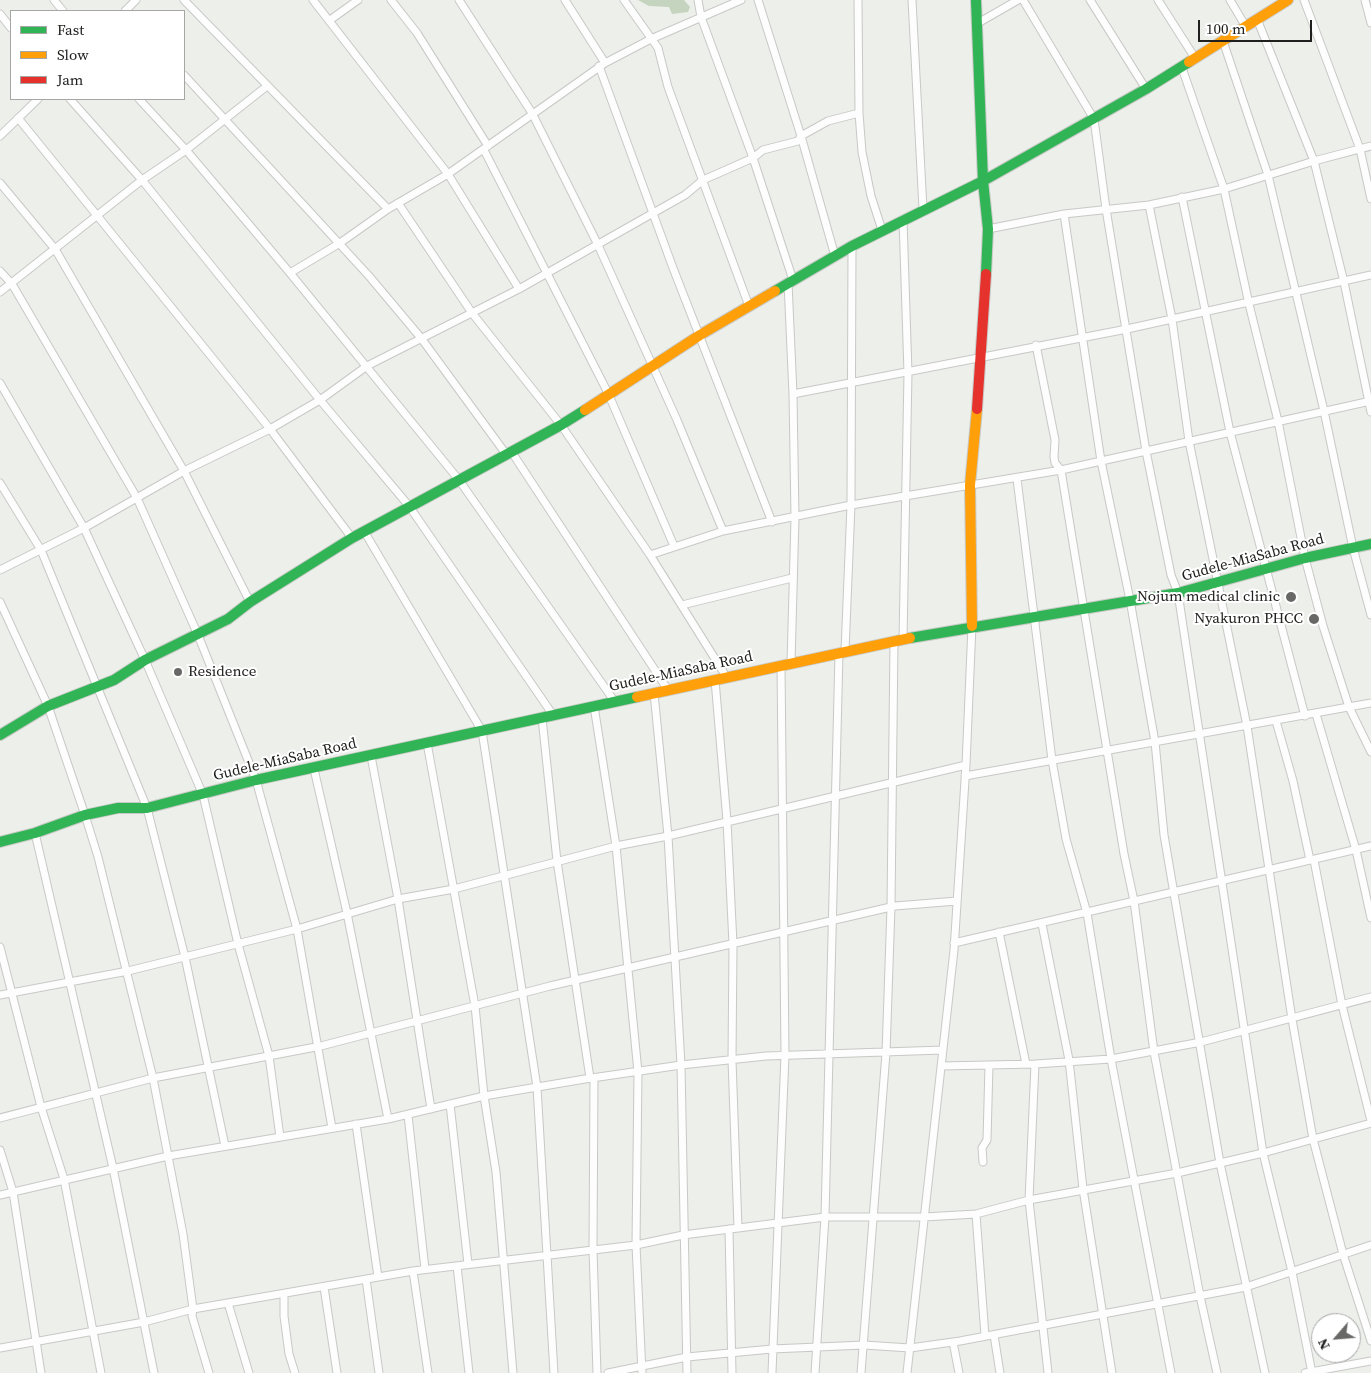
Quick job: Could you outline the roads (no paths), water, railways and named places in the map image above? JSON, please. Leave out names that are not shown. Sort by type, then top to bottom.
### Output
[{"type":"street","points":[[54,0],[62,10]]},
{"type":"street","points":[[126,10],[136,0]]},
{"type":"street","points":[[184,0],[388,209]]},
{"type":"street","points":[[313,0],[448,174],[520,290]]},
{"type":"street","points":[[330,20],[358,0]]},
{"type":"street","points":[[391,0],[417,33],[486,148],[547,274],[608,393],[674,546]]},
{"type":"street","points":[[459,0],[532,113],[598,245],[653,365],[724,531]]},
{"type":"street","points":[[565,0],[602,64],[700,336],[772,522]]},
{"type":"street","points":[[624,0],[658,48],[668,87],[748,306]]},
{"type":"street","points":[[698,0],[701,17],[753,158],[790,282],[795,518],[786,664],[781,808],[785,932],[785,1055],[772,1373]]},
{"type":"street","points":[[290,273],[340,243],[388,209],[448,174],[602,64],[651,39],[741,0]]},
{"type":"street","points":[[758,0],[801,136],[835,256]]},
{"type":"street","points":[[858,0],[859,113],[867,179],[882,230]]},
{"type":"street","points":[[912,0],[923,209]]},
{"type":"street","points":[[907,1373],[954,943],[966,765],[972,626],[970,485],[982,358],[988,229],[983,181],[976,0]]},
{"type":"street","points":[[978,23],[1018,0]]},
{"type":"street","points":[[1023,0],[1094,119],[1106,208],[1146,451],[1170,576],[1178,593],[1198,735],[1263,1153],[1292,1272],[1309,1373],[1371,1361]]},
{"type":"street","points":[[1090,0],[1146,89]]},
{"type":"street","points":[[1158,0],[1195,58]]},
{"type":"street","points":[[1230,0],[1246,27]]},
{"type":"street","points":[[0,735],[48,706],[114,680],[146,660],[228,619],[250,602],[364,531],[561,425],[608,393],[748,306],[852,246],[923,209],[983,181],[1094,119],[1182,68],[1288,0]]},
{"type":"street","points":[[1304,0],[1360,149],[1371,199]]},
{"type":"street","points":[[1365,0],[1371,23]]},
{"type":"street","points":[[0,14],[10,27]]},
{"type":"street","points":[[1257,19],[1314,161],[1344,282],[1371,412]]},
{"type":"street","points":[[1223,41],[1268,175],[1324,411],[1353,548],[1371,615]]},
{"type":"street","points":[[1182,68],[1224,189],[1249,304],[1278,421],[1305,558],[1350,707],[1371,752]]},
{"type":"street","points":[[185,76],[340,243],[421,338],[508,453],[668,690]]},
{"type":"street","points":[[0,292],[97,218],[142,180],[186,150],[268,86]]},
{"type":"street","points":[[0,136],[37,100]]},
{"type":"street","points":[[71,100],[142,180],[320,400],[409,506],[553,715]]},
{"type":"street","points":[[140,100],[186,150],[290,273],[459,480],[615,702]]},
{"type":"street","points":[[0,570],[84,528],[184,471],[270,429],[320,400],[367,366],[520,290],[685,195],[703,180],[753,158],[763,150],[798,141],[801,136],[828,121],[859,113]]},
{"type":"street","points":[[18,118],[97,218],[270,429],[352,538]]},
{"type":"street","points":[[988,229],[1064,214],[1106,208],[1149,205],[1224,189],[1314,161],[1371,146]]},
{"type":"street","points":[[0,183],[55,249],[184,471],[250,602]]},
{"type":"street","points":[[1182,197],[1230,432],[1305,716]]},
{"type":"street","points":[[398,203],[472,313],[561,425],[650,555],[727,678]]},
{"type":"street","points":[[1149,205],[1172,319],[1189,441],[1248,726],[1292,1019],[1313,1138],[1343,1254],[1371,1341]]},
{"type":"street","points":[[1064,214],[1084,336],[1101,461],[1130,600],[1155,742],[1164,835],[1220,1163],[1265,1373]]},
{"type":"street","points":[[861,1373],[875,1215],[886,1053],[892,907],[893,782],[907,496],[908,373],[904,219]]},
{"type":"street","points":[[815,1373],[825,1217],[842,652],[851,505],[852,246]]},
{"type":"street","points":[[0,271],[12,284],[137,498],[198,635],[256,780],[297,929],[332,1128]]},
{"type":"street","points":[[793,394],[908,373],[1036,345],[1249,304],[1371,275]]},
{"type":"street","points":[[1036,345],[1055,440],[1055,464],[1061,470],[1106,751],[1134,901],[1154,1052],[1200,1296],[1217,1373]]},
{"type":"street","points":[[0,383],[84,528],[146,660],[203,795],[238,944],[269,1056],[280,1137]]},
{"type":"street","points":[[650,555],[724,531],[795,518],[851,505],[1061,470],[1370,401]]},
{"type":"street","points":[[1017,478],[1036,616],[1052,760],[1066,839],[1087,913],[1111,1059],[1136,1182],[1156,1304],[1170,1373]]},
{"type":"street","points":[[0,483],[41,550],[147,808],[185,957],[225,1146]]},
{"type":"street","points":[[364,531],[482,731],[524,993],[537,1087],[542,1142],[546,1255],[554,1373]]},
{"type":"street","name":"Gudele-MiaSaba Road","points":[[0,842],[36,833],[86,815],[118,808],[147,808],[256,780],[314,769],[899,640],[972,626],[1178,593],[1305,558],[1371,544]]},
{"type":"street","points":[[682,605],[792,578]]},
{"type":"street","points":[[0,602],[48,706],[86,815],[128,971],[152,1078],[183,1234],[193,1309],[192,1316],[209,1373]]},
{"type":"street","points":[[715,680],[727,822],[733,944],[732,1060],[738,1228]]},
{"type":"street","points":[[654,693],[668,836],[676,957],[681,1064],[687,1373]]},
{"type":"street","points":[[965,776],[1371,703]]},
{"type":"street","points":[[594,706],[616,846],[638,1072],[636,1245],[642,1370]]},
{"type":"street","points":[[1316,714],[1356,850],[1371,918]]},
{"type":"street","points":[[542,718],[557,861],[592,1078],[593,1250],[597,1373]]},
{"type":"street","points":[[0,1348],[144,1322],[193,1309],[366,1280],[412,1270],[636,1245],[684,1235],[825,1217],[875,1215],[924,1217],[976,1214],[1030,1200],[1084,1189],[1136,1182],[1263,1153],[1371,1122],[1342,1005],[1312,860],[1276,721]]},
{"type":"street","points":[[427,743],[475,1006],[484,1096],[496,1172],[513,1373]]},
{"type":"street","points":[[371,756],[398,899],[431,1109]]},
{"type":"street","points":[[0,995],[128,971],[297,929],[398,899],[454,890],[616,846],[668,836],[837,794],[966,765]]},
{"type":"street","points":[[314,769],[347,913],[388,1119]]},
{"type":"street","points":[[36,833],[113,1168],[154,1373]]},
{"type":"street","points":[[954,943],[1371,846]]},
{"type":"street","points":[[0,1118],[152,1078],[318,1047],[575,980],[834,920],[892,907],[957,901]]},
{"type":"street","points":[[1042,924],[1070,1060],[1084,1189],[1112,1373]]},
{"type":"street","points":[[999,932],[1026,1064]]},
{"type":"street","points":[[0,947],[41,1106],[64,1179],[101,1373]]},
{"type":"street","points":[[942,1066],[1036,1064],[1070,1060],[1111,1059],[1154,1052],[1244,1032],[1371,997]]},
{"type":"street","points":[[0,1195],[168,1156],[388,1119],[484,1096],[681,1064],[785,1055],[942,1050]]},
{"type":"street","points":[[1036,1064],[1030,1200],[1048,1373]]},
{"type":"street","points":[[984,1162],[982,1148],[987,1140],[989,1065]]},
{"type":"street","points":[[450,1104],[468,1264]]},
{"type":"street","points":[[408,1115],[425,1269]]},
{"type":"street","points":[[356,1124],[378,1277]]},
{"type":"street","points":[[0,1150],[13,1192],[41,1373]]},
{"type":"street","points":[[976,1214],[985,1336]]},
{"type":"street","points":[[729,1230],[732,1373]]},
{"type":"street","points":[[608,1373],[642,1370],[687,1357],[772,1349],[864,1345],[910,1348],[953,1342],[1246,1287],[1371,1245]]},
{"type":"street","points":[[457,1266],[468,1373]]},
{"type":"street","points":[[412,1270],[428,1373]]},
{"type":"street","points":[[366,1280],[379,1373]]},
{"type":"street","points":[[324,1287],[336,1373]]},
{"type":"street","points":[[284,1294],[284,1316],[289,1354],[295,1373]]},
{"type":"street","points":[[228,1303],[249,1373]]},
{"type":"street","points":[[994,1335],[1000,1373]]},
{"type":"street","points":[[953,1342],[959,1373]]},
{"type":"place","name":"Nojum medical clinic","points":[[1291,597]]},
{"type":"place","name":"Nyakuron PHCC","points":[[1314,619]]},
{"type":"place","name":"Residence","points":[[178,672]]}]
